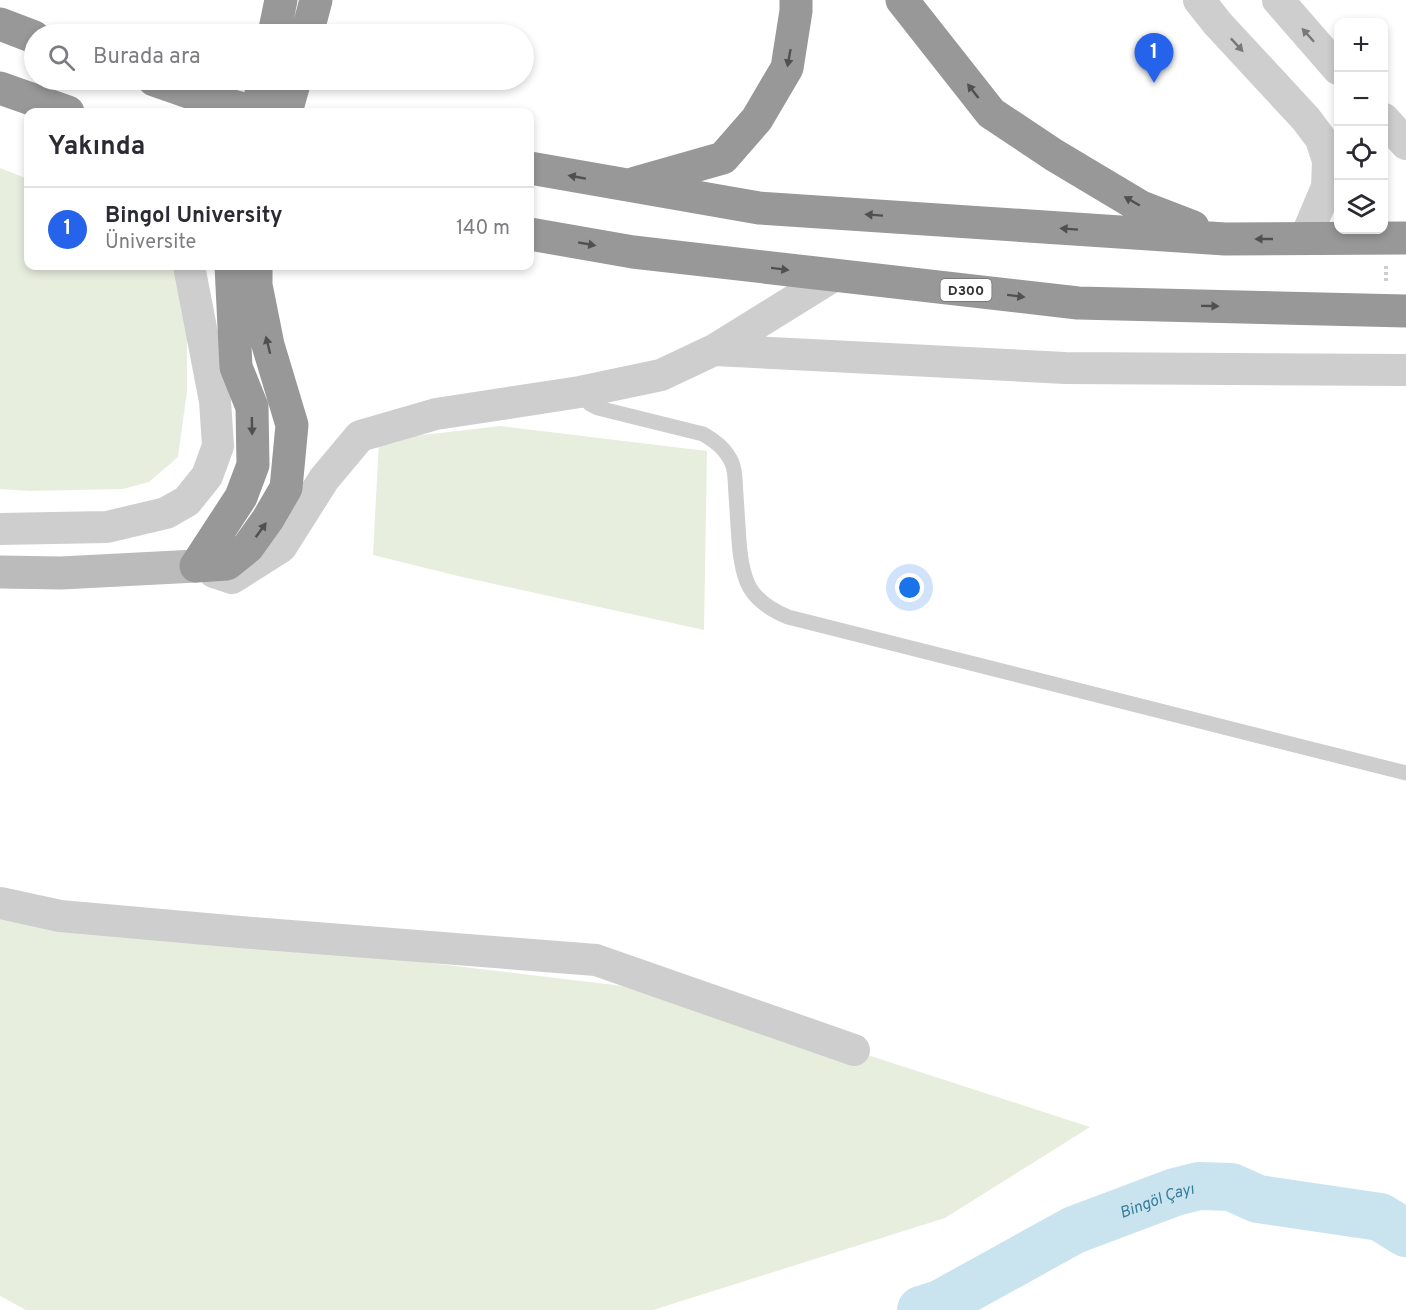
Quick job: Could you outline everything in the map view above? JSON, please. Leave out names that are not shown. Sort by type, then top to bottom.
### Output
[{"type":"highway","points":[[276,24],[281,0]]},
{"type":"highway","points":[[310,24],[316,0]]},
{"type":"highway","points":[[627,186],[723,158],[757,119],[787,68],[796,0]]},
{"type":"highway","points":[[902,0],[991,113],[1054,155],[1141,207],[1225,239]]},
{"type":"highway","points":[[0,24],[24,33]]},
{"type":"highway","points":[[0,88],[57,108]]},
{"type":"highway","points":[[183,90],[240,108]]},
{"type":"highway","points":[[257,108],[262,90]]},
{"type":"highway","points":[[287,108],[292,90]]},
{"type":"highway","points":[[534,169],[759,208],[1225,239],[1406,238]]},
{"type":"highway","name":"D300","points":[[534,235],[633,252],[1078,303],[1406,310]]},
{"type":"highway","points":[[196,566],[242,497],[253,465],[252,407],[236,367],[231,270]]},
{"type":"highway","points":[[196,566],[227,564],[248,547],[286,488],[292,425],[268,345],[256,285],[256,270]]},
{"type":"main road","points":[[0,572],[61,573],[196,566]]},
{"type":"street","points":[[1199,0],[1218,24],[1306,119],[1321,139],[1328,161],[1327,187],[1305,239]]},
{"type":"street","points":[[1278,0],[1334,64]]},
{"type":"street","points":[[1388,124],[1406,144]]},
{"type":"street","points":[[0,529],[107,527],[166,513],[187,501],[207,476],[218,446],[214,401],[190,270]]},
{"type":"street","points":[[196,566],[232,578],[281,547],[324,479],[360,436],[436,414],[580,392],[661,375],[714,350],[835,275]]},
{"type":"street","points":[[714,350],[1065,368],[1406,370]]},
{"type":"street","points":[[0,903],[60,916],[596,960],[854,1050]]},
{"type":"lane","points":[[580,392],[590,404],[598,408],[702,434],[722,448],[734,466],[742,570],[751,590],[761,602],[774,611],[788,617],[1406,773]]},
{"type":"green space","points":[[0,168],[24,177],[24,270],[175,270],[187,302],[187,391],[178,457],[149,482],[123,489],[29,491],[0,489]]},
{"type":"green space","points":[[500,426],[707,451],[704,630],[373,555],[379,440]]},
{"type":"green space","points":[[0,898],[278,945],[673,992],[1090,1127],[945,1218],[653,1310],[26,1310],[0,1296]]},
{"type":"waterway","name":"Bingöl Çayı","points":[[921,1310],[940,1304],[1074,1230],[1175,1192],[1199,1186],[1231,1187],[1258,1199],[1380,1217],[1406,1233]]},
{"type":"place","name":"Bingol University","points":[[1154,83]]}]
